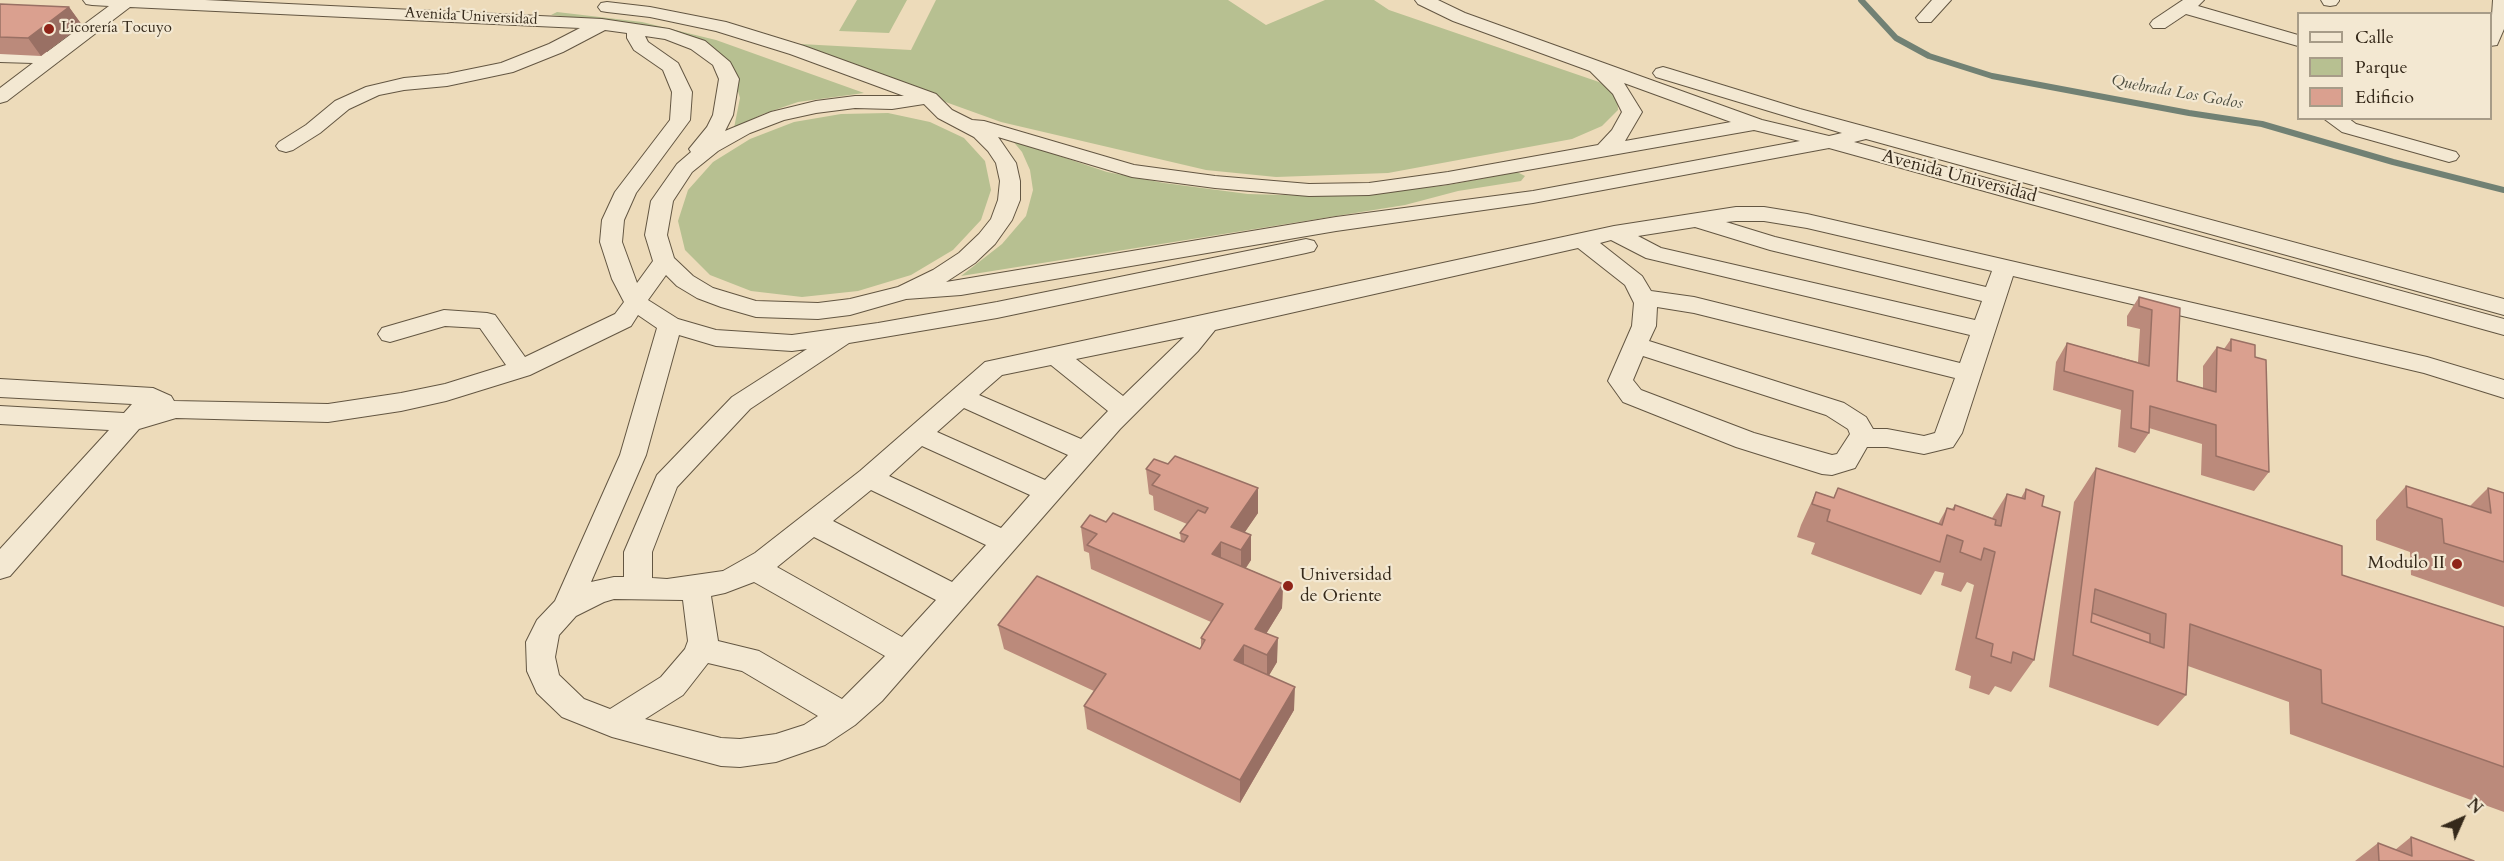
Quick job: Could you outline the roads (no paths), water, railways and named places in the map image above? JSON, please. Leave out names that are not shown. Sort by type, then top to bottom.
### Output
[{"type":"street","name":"Avenida Universidad","points":[[92,0],[508,8],[599,6],[650,12],[720,26],[797,50],[929,98],[945,114],[962,121]]},
{"type":"street","name":"Avenida Universidad","points":[[411,0],[508,8],[637,28],[669,34],[698,45],[721,63],[729,79],[723,115],[716,129],[684,168]]},
{"type":"street","name":"Avenida Universidad","points":[[1424,0],[1459,16],[1755,124],[1829,142],[2504,327]]},
{"type":"street","name":"Avenida Universidad","points":[[1465,0],[1633,64],[1793,113],[2504,307]]},
{"type":"street","points":[[1924,18],[1942,0]]},
{"type":"street","points":[[2492,36],[2502,12],[2502,0]]},
{"type":"street","points":[[0,97],[126,2]]},
{"type":"street","points":[[2159,24],[2189,3],[2297,41]]},
{"type":"street","points":[[286,146],[313,129],[342,105],[373,91],[506,68],[556,48],[602,24]]},
{"type":"street","points":[[637,28],[636,38],[641,46],[671,67],[682,92],[680,120],[626,192],[613,220],[611,242],[623,279],[636,303],[670,325],[716,338],[792,343],[878,331],[1440,222],[1533,197]]},
{"type":"street","points":[[0,56],[51,58]]},
{"type":"street","points":[[1593,65],[1621,91],[1632,112],[1621,133],[1604,151]]},
{"type":"street","points":[[929,98],[892,103],[855,102],[816,107],[778,116],[743,129],[711,147],[684,168],[662,201],[656,235],[664,261],[685,281],[705,293],[756,309],[818,310],[882,300],[906,292],[941,275],[967,258],[987,239],[1001,220],[1009,200],[1010,181],[1006,163],[996,147],[981,133],[962,121]]},
{"type":"street","points":[[962,121],[1132,171],[1215,182],[1309,190],[1380,187],[1755,124],[1793,113]]},
{"type":"street","points":[[2336,120],[2349,128],[2449,156]]},
{"type":"street","points":[[906,292],[961,288],[1336,225],[1533,197],[1829,142],[1866,133]]},
{"type":"street","points":[[1207,324],[1190,345],[1123,410],[871,692],[844,716],[814,735],[794,744],[760,751],[721,752],[612,724],[573,708],[548,684],[542,671],[540,657],[544,635],[547,628],[566,608],[597,592],[614,588],[696,587],[724,582],[754,568],[868,478],[994,368],[1207,324],[1614,233],[1696,220],[1736,214],[1764,214],[1807,221],[2427,365],[2504,389]]},
{"type":"street","points":[[1696,220],[1770,243],[1994,296]]},
{"type":"street","points":[[1614,233],[1654,253],[1983,330]]},
{"type":"street","points":[[1582,240],[1634,281],[1644,298],[1647,319],[1620,381],[1626,391],[1639,401],[1745,440],[1822,464],[1846,461],[1857,441],[1866,438],[1887,438],[1924,445],[1944,440],[1949,433],[2004,268]]},
{"type":"street","points":[[0,388],[164,403],[328,413],[401,402],[446,392],[521,369],[623,320],[664,261]]},
{"type":"street","points":[[1644,298],[1694,305],[1968,373]]},
{"type":"street","points":[[878,331],[882,300]]},
{"type":"street","points":[[390,334],[444,318],[487,321],[521,369]]},
{"type":"street","points":[[566,608],[633,455],[670,325]]},
{"type":"street","points":[[638,589],[638,552],[666,482],[741,403],[846,336]]},
{"type":"street","points":[[1635,345],[1835,409],[1857,423],[1866,438]]},
{"type":"street","points":[[1055,355],[1123,410]]},
{"type":"street","points":[[961,397],[1086,452]]},
{"type":"street","points":[[0,568],[131,422],[164,403]]},
{"type":"street","points":[[0,415],[131,422]]},
{"type":"street","points":[[918,434],[1050,493]]},
{"type":"street","points":[[868,478],[1006,542]]},
{"type":"street","points":[[812,523],[956,597]]},
{"type":"street","points":[[754,568],[906,653]]},
{"type":"street","points":[[612,724],[672,686],[684,673],[699,649],[703,641],[702,618],[696,587]]},
{"type":"street","points":[[699,649],[749,660],[844,716]]},
{"type":"waterway","name":"Quebrada Los Godos","points":[[1861,0],[1896,38],[1929,56],[1992,76],[2189,113],[2262,124],[2393,162],[2504,190]]},
{"type":"place","name":"Licorería Tocuyo","points":[[49,29]]},
{"type":"place","name":"Modulo II","points":[[2457,564]]},
{"type":"place","name":"Universidad de Oriente","points":[[1288,586]]}]
